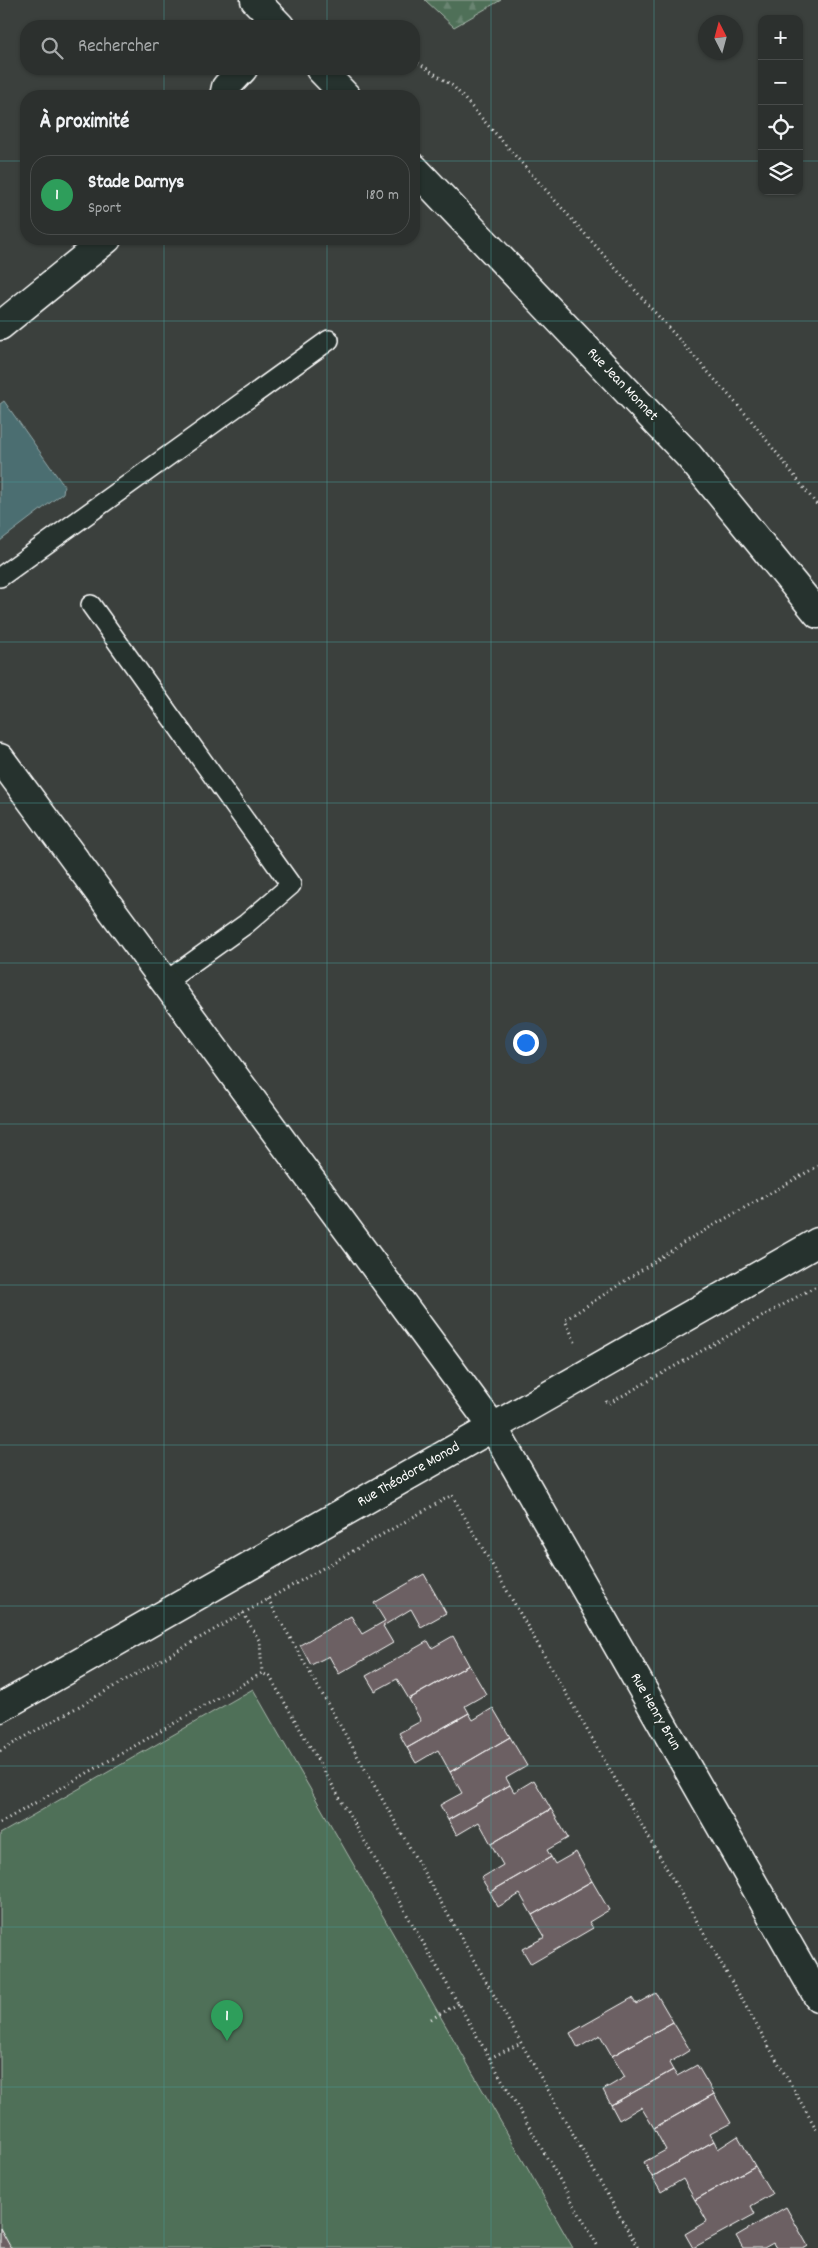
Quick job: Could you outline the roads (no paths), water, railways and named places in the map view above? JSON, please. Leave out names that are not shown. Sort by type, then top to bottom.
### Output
[{"type":"street","points":[[255,0],[274,20]]},
{"type":"street","points":[[225,90],[237,75]]},
{"type":"street","points":[[326,75],[340,90]]},
{"type":"street","name":"Rue Jean Monnet","points":[[420,176],[689,456],[818,614]]},
{"type":"street","points":[[0,326],[100,245]]},
{"type":"street","name":"Rue Henry Brun","points":[[0,758],[493,1427],[818,1997]]},
{"type":"street","name":"Rue Théodore Monod","points":[[0,1708],[818,1242]]},
{"type":"lane","points":[[0,577],[330,340]]},
{"type":"lane","points":[[91,605],[291,885],[246,924],[165,982]]},
{"type":"water","points":[[4,401],[64,486],[63,493],[0,541],[0,404]]},
{"type":"place","name":"Stade Darnys","points":[[227,2041]]}]
